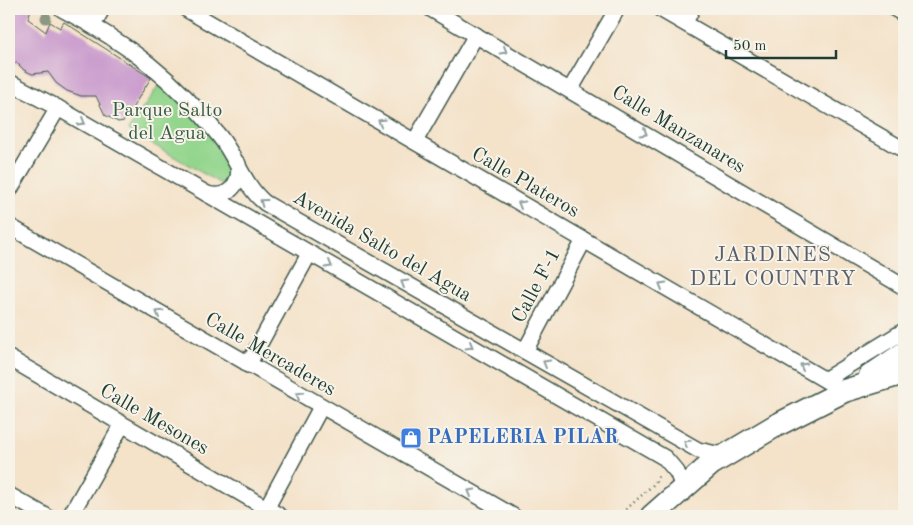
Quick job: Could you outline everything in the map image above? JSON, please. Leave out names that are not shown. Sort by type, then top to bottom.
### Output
[{"type":"main road","points":[[652,516],[711,464],[775,426],[844,391],[904,353]]},
{"type":"main road","points":[[844,391],[904,373]]},
{"type":"street","name":"Avenida Salto del Agua","points":[[62,9],[93,25],[160,71],[184,94],[229,148],[257,197],[265,203],[698,450],[717,454],[733,452]]},
{"type":"street","points":[[93,25],[102,9]]},
{"type":"street","name":"Calle Plateros","points":[[186,9],[844,391]]},
{"type":"street","name":"Calle Manzanares","points":[[431,9],[904,287]]},
{"type":"street","points":[[570,90],[617,9]]},
{"type":"street","points":[[660,9],[904,150]]},
{"type":"street","points":[[684,22],[692,9]]},
{"type":"street","points":[[895,9],[904,14]]},
{"type":"street","points":[[414,142],[476,35]]},
{"type":"street","name":"Avenida Salto del Agua","points":[[9,82],[58,108],[665,458],[677,472],[683,487]]},
{"type":"street","points":[[9,191],[58,108]]},
{"type":"street","points":[[203,193],[216,196],[228,192],[236,182],[238,164]]},
{"type":"street","name":"Calle Mercaderes","points":[[9,226],[513,516]]},
{"type":"street","name":"Calle F-1","points":[[525,351],[584,240]]},
{"type":"street","points":[[248,365],[309,254]]},
{"type":"street","points":[[450,334],[462,315]]},
{"type":"street","points":[[826,379],[904,330]]},
{"type":"street","name":"Calle Mesones","points":[[9,358],[280,516]]},
{"type":"street","points":[[266,508],[321,407]]},
{"type":"street","points":[[70,516],[122,424]]},
{"type":"street","points":[[9,494],[46,516]]},
{"type":"path","points":[[619,516],[655,483],[665,458]]},
{"type":"green space","name":"Parque Salto del Agua","points":[[161,82],[200,119],[234,166],[235,178],[223,185],[128,130]]},
{"type":"building","points":[[9,9],[31,9],[28,19],[46,32],[50,22],[60,28],[64,22],[151,78],[124,121],[118,122],[105,115],[96,96],[81,96],[67,91],[56,83],[48,72],[32,74],[24,70],[17,63],[9,63]]},
{"type":"place","name":"PAPELERIA PILAR","points":[[411,438]]},
{"type":"district","name":"JARDINES DEL COUNTRY","points":[[773,267]]}]
